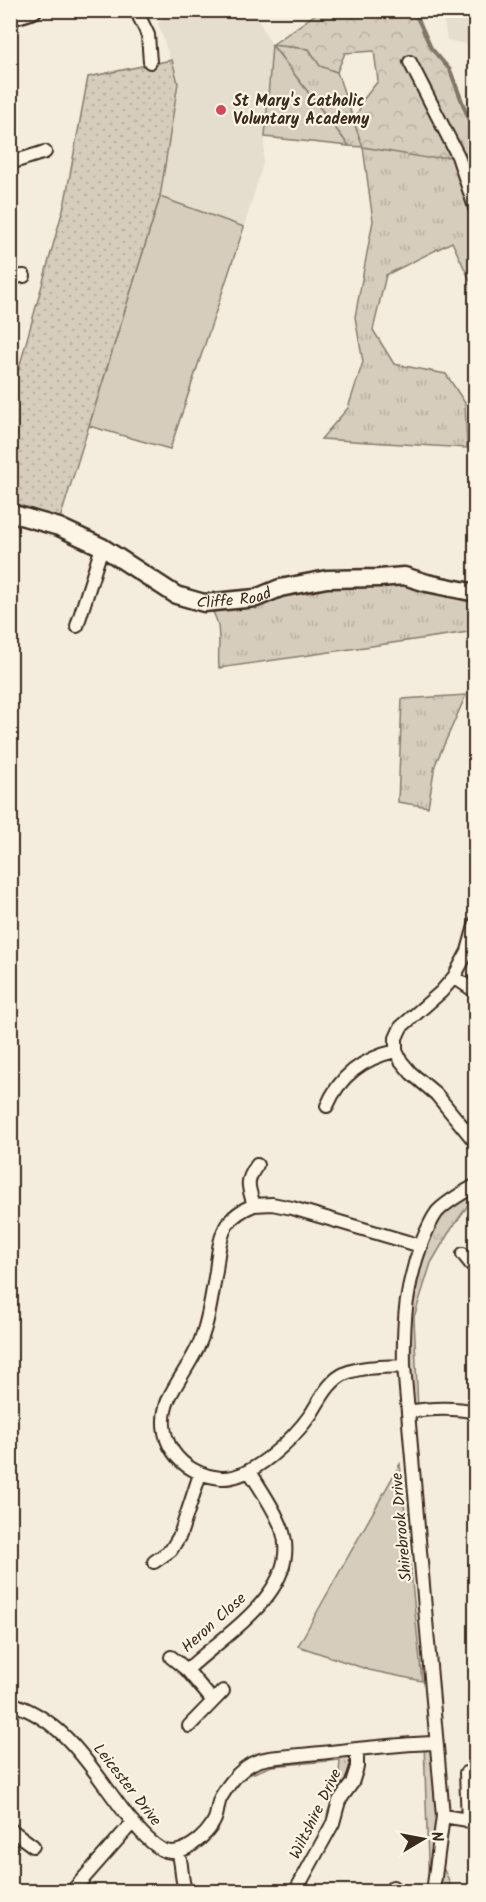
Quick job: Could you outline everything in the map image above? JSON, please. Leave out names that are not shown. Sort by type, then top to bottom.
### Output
[{"type":"street","points":[[10,17],[33,10]]},
{"type":"street","points":[[136,10],[148,35],[150,62]]},
{"type":"street","points":[[410,62],[458,156],[476,211]]},
{"type":"street","points":[[10,163],[45,152]]},
{"type":"street","points":[[10,277],[24,276]]},
{"type":"street","name":"Cliffe Road","points":[[10,513],[59,527],[102,546],[176,595],[204,603],[256,597],[280,588],[327,579],[379,579],[404,576],[476,593]]},
{"type":"street","points":[[78,626],[102,546]]},
{"type":"street","points":[[476,922],[468,951],[454,977],[441,993],[401,1027],[396,1038],[396,1051],[401,1061],[411,1073],[436,1094],[476,1143]]},
{"type":"street","points":[[454,977],[476,993]]},
{"type":"street","points":[[327,1106],[334,1091],[358,1065],[378,1055],[396,1051]]},
{"type":"street","points":[[254,1204],[248,1184],[250,1175],[257,1165]]},
{"type":"street","name":"Shirebrook Drive","points":[[433,1892],[443,1816],[404,1366],[407,1290],[414,1262],[437,1212],[476,1185]]},
{"type":"street","points":[[404,1366],[360,1370],[344,1374],[323,1394],[310,1415],[286,1442],[250,1472],[240,1477],[224,1478],[200,1474],[181,1462],[172,1453],[166,1440],[165,1417],[169,1400],[200,1343],[210,1304],[219,1248],[228,1224],[237,1214],[254,1204],[272,1204],[421,1246]]},
{"type":"street","points":[[462,1254],[476,1266]]},
{"type":"street","points":[[409,1412],[436,1407],[476,1412]]},
{"type":"street","name":"Heron Close","points":[[187,1670],[208,1649],[233,1633],[254,1611],[278,1581],[284,1565],[286,1550],[282,1530],[250,1472]]},
{"type":"street","points":[[154,1562],[171,1550],[180,1535],[200,1474]]},
{"type":"street","points":[[171,1657],[187,1670],[213,1701]]},
{"type":"street","points":[[189,1725],[223,1691]]},
{"type":"street","name":"Leicester Drive","points":[[10,1703],[43,1717],[61,1731],[152,1843],[164,1851],[178,1852]]},
{"type":"street","points":[[186,1892],[181,1877],[182,1865],[178,1852],[206,1832],[215,1820],[220,1799],[237,1775],[252,1763],[275,1757],[436,1743]]},
{"type":"street","name":"Wiltshire Drive","points":[[295,1892],[333,1823],[339,1801],[352,1783],[357,1767],[357,1749]]},
{"type":"street","points":[[443,1816],[472,1821],[466,1773]]},
{"type":"street","points":[[75,1888],[133,1822]]},
{"type":"street","points":[[12,1833],[33,1846]]},
{"type":"shaded area","name":"St Mary's Catholic Voluntary Academy","points":[[171,11],[253,11],[272,45],[263,164],[244,227],[160,197],[178,83],[158,23]]},
{"type":"shaded area","points":[[442,11],[475,11],[475,46],[447,40]]},
{"type":"green space","points":[[320,11],[414,11],[431,48],[450,70],[475,138],[475,204],[458,156],[427,158],[363,147],[354,123],[363,100],[378,81],[374,51],[345,53],[337,72],[320,66],[309,49],[272,45]]},
{"type":"green space","points":[[272,45],[309,49],[320,66],[337,72],[363,147],[349,146]]},
{"type":"green space","points":[[272,45],[349,146],[265,137]]},
{"type":"green space","points":[[172,60],[178,83],[160,197],[60,519],[11,502],[11,397],[65,202],[88,77]]},
{"type":"green space","points":[[363,147],[458,156],[475,204],[475,291],[452,242],[386,275],[373,330],[394,364],[446,374],[465,403],[467,448],[321,439],[348,408],[363,362],[355,317],[373,221]]},
{"type":"green space","points":[[160,197],[244,227],[170,449],[89,426]]},
{"type":"green space","points":[[401,582],[468,600],[474,606],[475,631],[219,668],[217,620],[209,607],[312,586]]},
{"type":"green space","points":[[466,695],[435,765],[428,807],[398,802],[402,699]]},
{"type":"green space","points":[[475,1185],[475,1199],[468,1205],[448,1234],[431,1263],[414,1317],[418,1410],[409,1412],[405,1314],[437,1212]]},
{"type":"green space","points":[[400,1464],[422,1681],[369,1670],[298,1646]]},
{"type":"green space","points":[[424,1743],[436,1743],[438,1858],[452,1891],[429,1891]]},
{"type":"green space","points":[[357,1749],[357,1767],[333,1823],[327,1816],[339,1775],[340,1760],[272,1766],[246,1776],[237,1775],[252,1763]]},
{"type":"waterway","points":[[414,10],[431,48],[450,70],[476,138]]},
{"type":"place","name":"St Mary's Catholic Voluntary Academy","points":[[221,110]]}]
